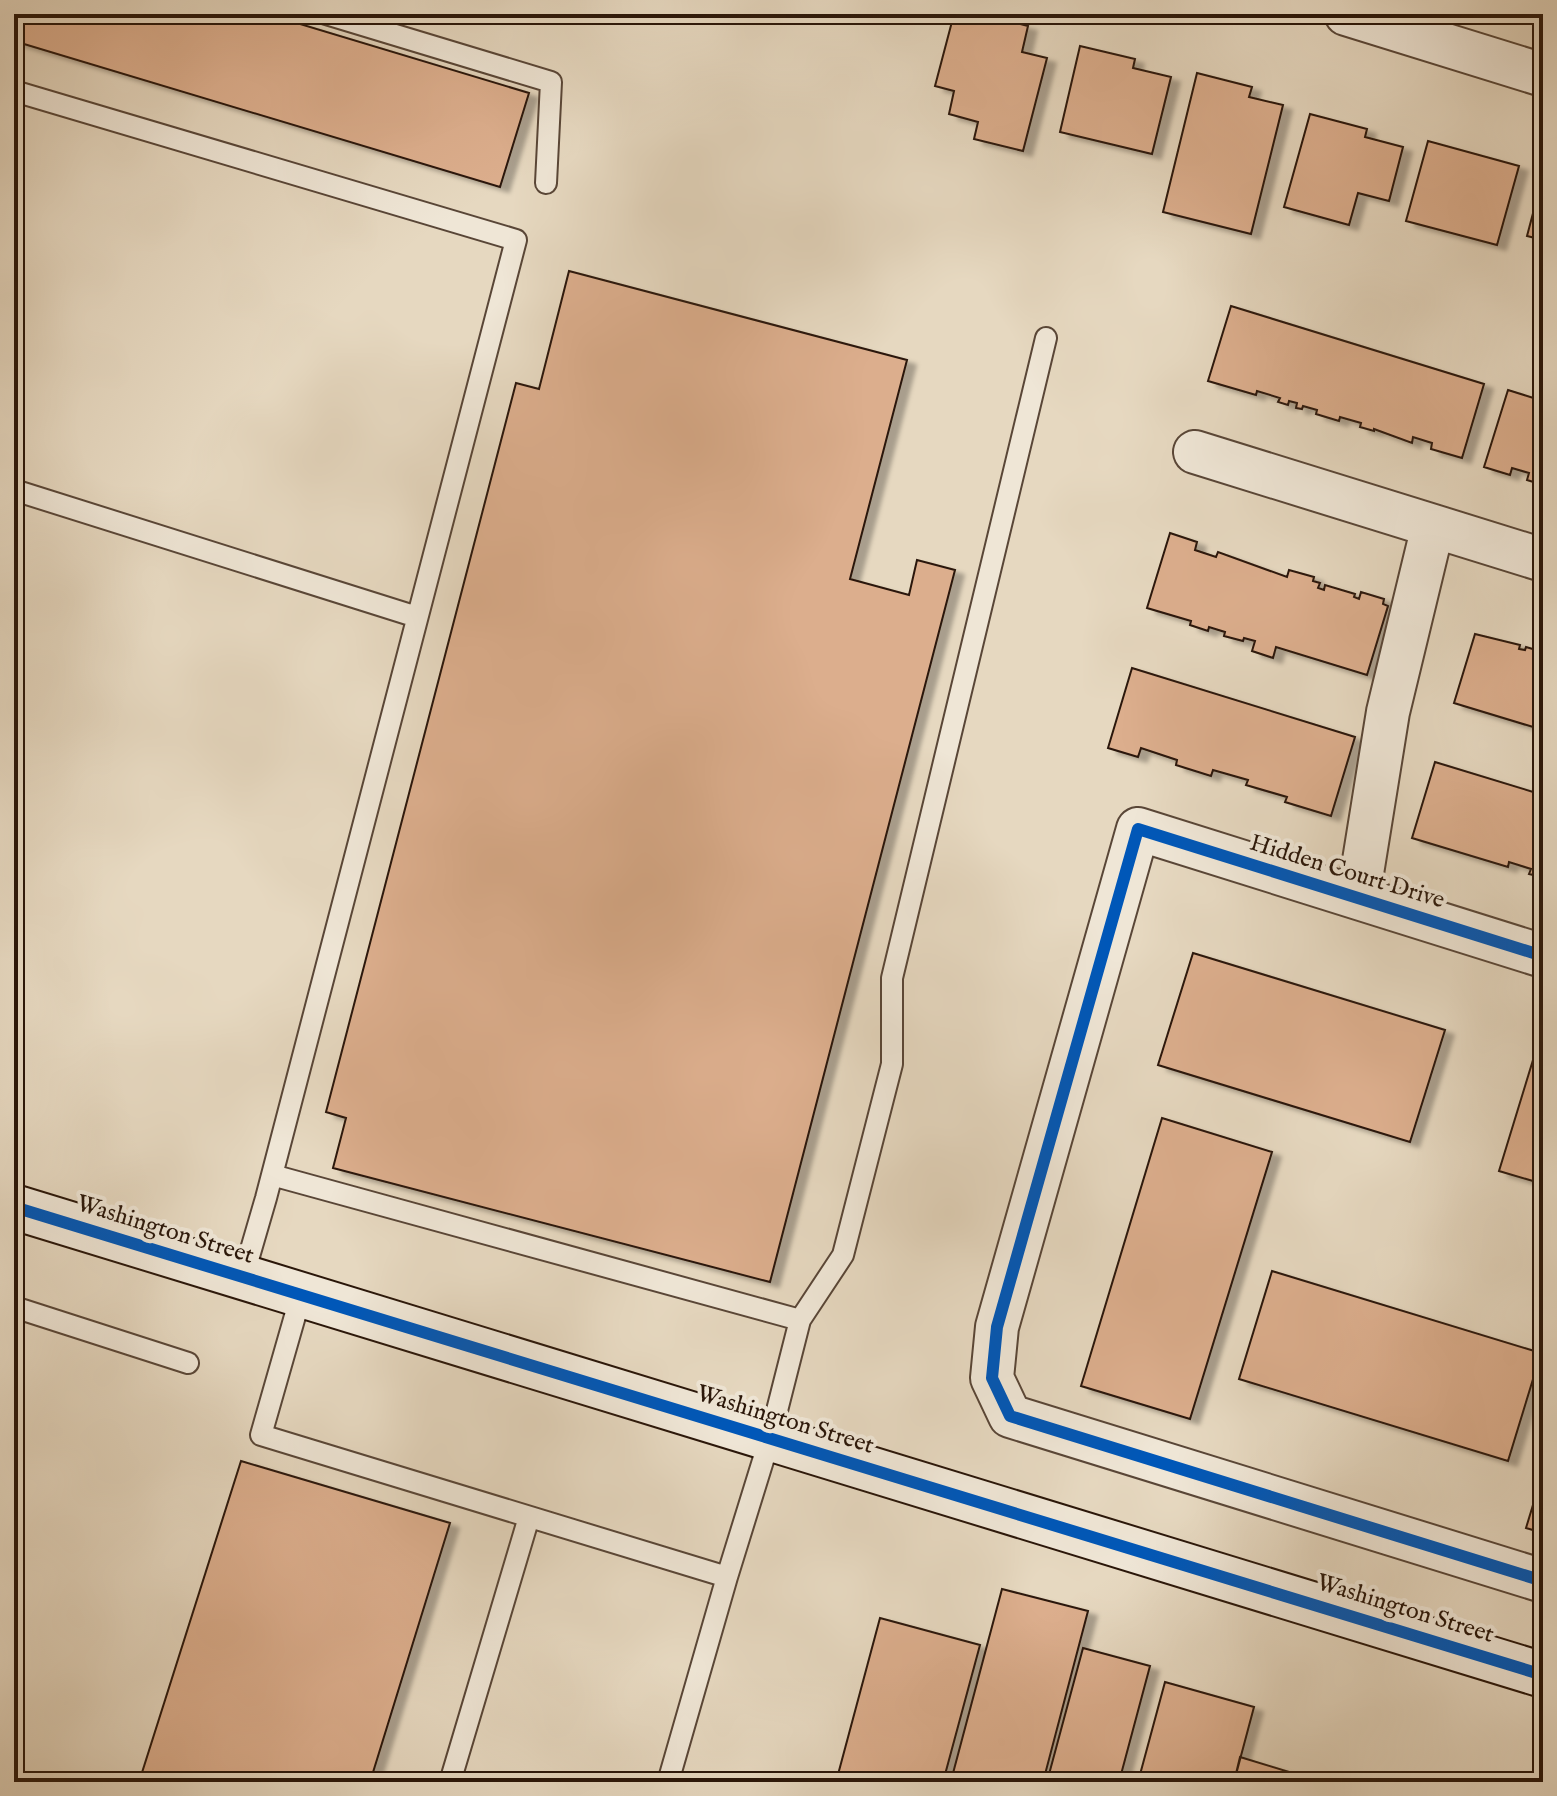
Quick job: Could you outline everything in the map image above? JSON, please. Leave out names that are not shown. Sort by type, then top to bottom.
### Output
[{"type":"street","points":[[1346,14],[1543,75]]},
{"type":"street","points":[[1195,452],[1543,560]]},
{"type":"street","name":"Hidden Court Drive","points":[[1358,898],[1388,712],[1433,526]]},
{"type":"street","name":"Hidden Court Drive","points":[[1543,956],[1138,829],[997,1327],[992,1378],[1010,1416],[1543,1581]]},
{"type":"street","name":"Washington Street","points":[[14,1207],[1543,1675]]},
{"type":"lane","points":[[326,14],[551,82],[546,183]]},
{"type":"lane","points":[[14,91],[516,240],[243,1277]]},
{"type":"lane","points":[[668,1782],[770,1438],[800,1320],[843,1255],[892,1064],[892,978],[1046,338]]},
{"type":"lane","points":[[14,490],[417,617]]},
{"type":"lane","points":[[272,1175],[800,1320]]},
{"type":"lane","points":[[301,1295],[261,1435],[727,1577]]},
{"type":"lane","points":[[14,1307],[188,1363]]},
{"type":"lane","points":[[450,1782],[529,1517]]},
{"type":"building","points":[[14,14],[267,14],[529,93],[500,187],[14,41]]},
{"type":"building","points":[[954,14],[982,14],[1028,26],[1022,52],[1047,58],[1023,151],[974,139],[978,122],[949,114],[954,91],[935,86]]},
{"type":"building","points":[[1080,46],[1135,59],[1133,68],[1171,77],[1152,154],[1060,132]]},
{"type":"building","points":[[1197,73],[1252,87],[1249,97],[1283,105],[1251,234],[1163,212]]},
{"type":"building","points":[[1310,114],[1367,129],[1365,137],[1403,147],[1389,201],[1358,193],[1349,225],[1284,207]]},
{"type":"building","points":[[1428,141],[1519,166],[1497,245],[1406,221]]},
{"type":"building","points":[[1543,184],[1543,240],[1527,236]]},
{"type":"building","points":[[569,271],[907,360],[850,579],[909,595],[917,560],[955,570],[770,1282],[333,1168],[346,1118],[326,1112],[516,383],[539,389]]},
{"type":"building","points":[[1231,306],[1484,384],[1462,458],[1431,449],[1432,443],[1413,437],[1412,443],[1360,427],[1361,423],[1340,417],[1339,421],[1303,406],[1302,409],[1296,408],[1297,403],[1289,401],[1288,405],[1278,402],[1280,398],[1257,391],[1256,395],[1208,381]]},
{"type":"building","points":[[1508,390],[1543,401],[1543,485],[1527,480],[1529,473],[1512,468],[1510,475],[1484,467]]},
{"type":"building","points":[[1170,533],[1197,542],[1195,550],[1216,557],[1218,552],[1287,577],[1289,570],[1314,577],[1313,581],[1320,583],[1318,588],[1324,590],[1325,585],[1355,594],[1354,597],[1359,599],[1361,592],[1384,599],[1383,604],[1388,606],[1367,675],[1276,647],[1273,658],[1252,651],[1255,641],[1224,636],[1225,632],[1209,627],[1208,631],[1190,625],[1191,621],[1147,608]]},
{"type":"building","points":[[1475,634],[1520,645],[1519,649],[1525,650],[1526,647],[1543,652],[1543,730],[1454,703]]},
{"type":"building","points":[[1132,668],[1355,737],[1331,816],[1285,802],[1287,797],[1246,785],[1248,780],[1213,770],[1211,776],[1176,765],[1177,760],[1141,748],[1138,757],[1108,748]]},
{"type":"building","points":[[1435,762],[1543,795],[1542,877],[1529,874],[1531,869],[1509,862],[1508,867],[1412,838]]},
{"type":"building","points":[[1193,953],[1445,1030],[1410,1142],[1158,1065]]},
{"type":"building","points":[[1533,1060],[1543,1063],[1543,1184],[1499,1171]]},
{"type":"building","points":[[1162,1118],[1272,1152],[1190,1419],[1081,1386]]},
{"type":"building","points":[[1272,1271],[1541,1353],[1508,1461],[1239,1379]]},
{"type":"building","points":[[241,1461],[450,1523],[370,1782],[139,1782]]},
{"type":"building","points":[[1543,1472],[1543,1533],[1526,1528]]},
{"type":"building","points":[[1002,1589],[1088,1611],[1043,1782],[971,1782],[952,1777]]},
{"type":"building","points":[[880,1618],[980,1645],[943,1782],[836,1782]]},
{"type":"building","points":[[1083,1648],[1150,1666],[1119,1782],[1062,1782],[1048,1778]]},
{"type":"building","points":[[1165,1682],[1254,1707],[1234,1782],[1138,1782]]},
{"type":"building","points":[[1240,1757],[1322,1782],[1234,1782]]},
{"type":"cycle path","points":[[1543,956],[1138,829],[997,1327],[992,1378],[1010,1416],[1543,1581]]},
{"type":"cycle path","points":[[14,1207],[1543,1675]]}]
